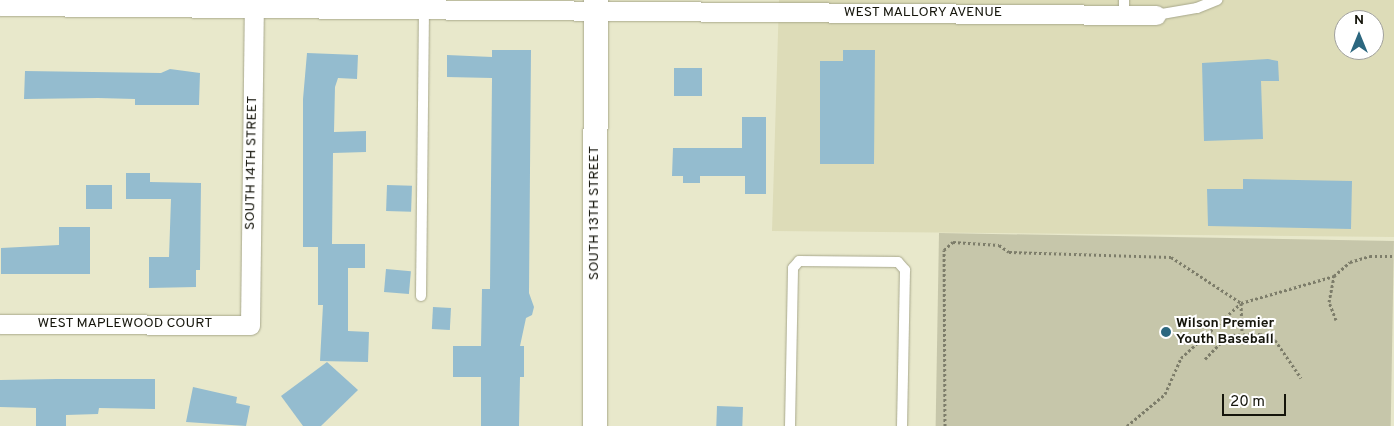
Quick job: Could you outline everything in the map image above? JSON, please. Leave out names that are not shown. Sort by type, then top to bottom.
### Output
[{"type":"street","name":"WEST MALLORY AVENUE","points":[[0,6],[254,4],[1124,7],[1156,15]]},
{"type":"street","name":"SOUTH 14TH STREET","points":[[250,325],[254,4]]},
{"type":"street","name":"SOUTH 13TH STREET","points":[[595,426],[596,5]]},
{"type":"street","name":"WEST MAPLEWOOD COURT","points":[[0,324],[250,325]]},
{"type":"lane","points":[[1156,15],[1217,0]]},
{"type":"lane","points":[[413,6],[420,296]]},
{"type":"lane","points":[[790,426],[793,268],[799,261],[898,262],[906,270],[902,426]]},
{"type":"path","points":[[945,426],[944,250],[953,242],[999,245],[1009,252],[1170,257],[1241,303]]},
{"type":"path","points":[[1127,426],[1165,394],[1181,358],[1241,303],[1334,276],[1350,262],[1370,256],[1394,256]]},
{"type":"path","points":[[1334,276],[1329,302],[1336,320]]},
{"type":"path","points":[[1241,303],[1242,332]]},
{"type":"path","points":[[1204,359],[1228,335],[1242,332],[1274,340],[1301,378]]},
{"type":"shaded area","points":[[779,0],[1394,0],[1394,237],[772,231]]},
{"type":"shaded area","name":"Wilson Premier Youth Baseball","points":[[939,233],[1394,241],[1391,426],[936,426]]},
{"type":"building","points":[[492,50],[531,50],[529,293],[534,307],[532,315],[526,318],[520,346],[524,346],[524,377],[520,377],[519,426],[481,426],[481,377],[453,377],[453,346],[481,346],[482,289],[490,289],[492,78],[447,77],[447,55],[492,57]]},
{"type":"building","points":[[843,50],[875,50],[874,164],[820,164],[820,61],[843,61]]},
{"type":"building","points":[[307,53],[358,55],[357,79],[338,78],[335,87],[334,132],[366,131],[366,152],[333,153],[332,244],[365,244],[365,268],[348,268],[348,331],[369,332],[368,362],[320,361],[323,305],[318,305],[318,247],[303,247],[303,99]]},
{"type":"building","points":[[1268,59],[1278,61],[1279,81],[1261,81],[1263,139],[1204,141],[1202,63]]},
{"type":"building","points":[[674,68],[702,68],[702,96],[674,96]]},
{"type":"building","points":[[170,69],[200,73],[199,105],[135,105],[135,99],[24,99],[25,71],[161,73]]},
{"type":"building","points":[[742,117],[766,117],[766,194],[745,194],[745,176],[700,176],[700,183],[683,183],[683,176],[672,176],[673,148],[742,148]]},
{"type":"building","points":[[126,173],[150,173],[150,182],[201,183],[200,270],[196,270],[196,287],[149,288],[149,257],[169,257],[171,199],[126,199]]},
{"type":"building","points":[[1243,179],[1352,181],[1351,229],[1208,226],[1207,189],[1243,189]]},
{"type":"building","points":[[86,185],[112,185],[112,209],[86,209]]},
{"type":"building","points":[[387,185],[412,186],[411,212],[386,211]]},
{"type":"building","points":[[59,227],[90,227],[90,274],[1,274],[1,248],[59,245]]},
{"type":"building","points":[[386,269],[411,271],[409,294],[384,292]]},
{"type":"building","points":[[433,307],[451,308],[450,330],[432,329]]},
{"type":"building","points":[[327,362],[358,390],[321,426],[303,426],[281,396]]},
{"type":"building","points":[[155,379],[155,409],[99,408],[98,414],[66,415],[66,426],[36,426],[36,408],[0,407],[0,380]]},
{"type":"building","points":[[193,387],[237,397],[236,403],[250,406],[246,426],[186,422]]},
{"type":"building","points":[[717,406],[743,407],[742,426],[716,426]]},
{"type":"place","name":"Wilson Premier Youth Baseball","points":[[1166,332]]}]
